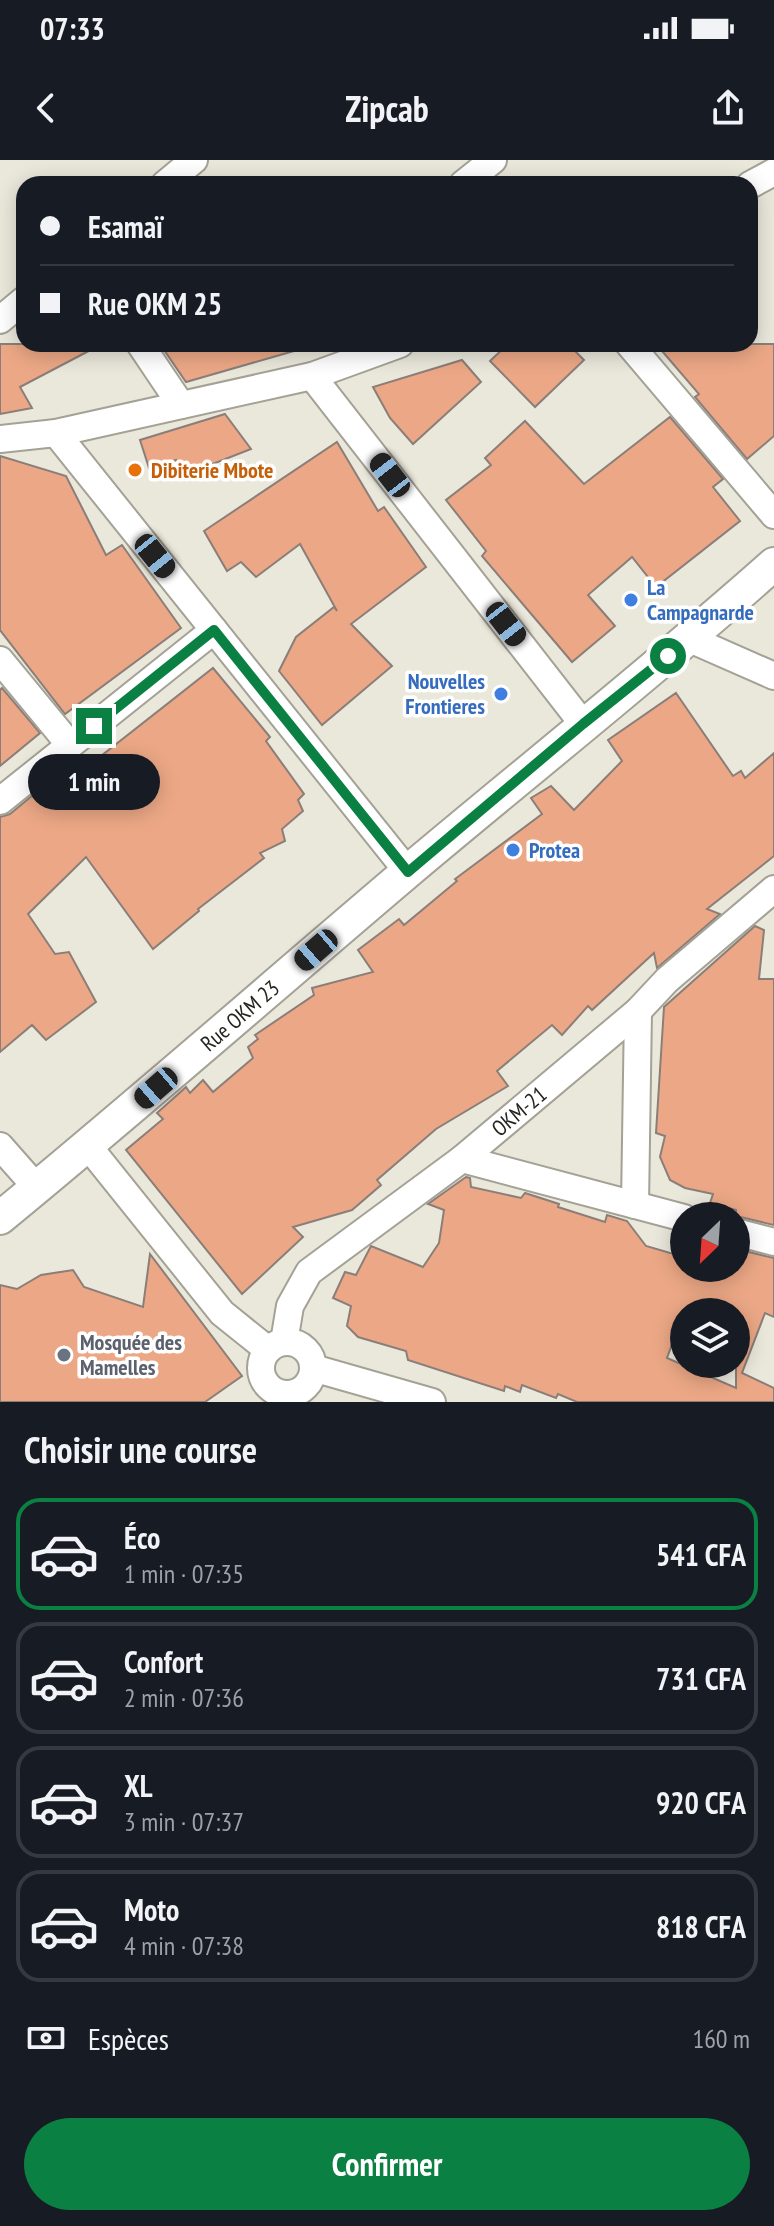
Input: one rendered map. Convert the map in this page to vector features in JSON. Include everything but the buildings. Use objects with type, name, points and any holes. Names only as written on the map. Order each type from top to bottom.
[{"type":"street","points":[[175,176],[194,160]]},
{"type":"street","points":[[473,176],[493,160]]},
{"type":"street","points":[[0,320],[16,307]]},
{"type":"street","points":[[145,352],[181,405]]},
{"type":"street","points":[[0,439],[56,433],[312,376],[370,352]]},
{"type":"street","points":[[636,352],[774,515]]},
{"type":"street","points":[[312,376],[583,724]]},
{"type":"street","points":[[56,433],[408,872]]},
{"type":"street","name":"Rue OKM 23","points":[[0,1218],[583,724],[690,639],[774,564]]},
{"type":"street","points":[[0,801],[214,630]]},
{"type":"street","points":[[690,639],[774,676]]},
{"type":"street","points":[[0,660],[70,745]]},
{"type":"street","name":"OKM-21","points":[[276,1346],[290,1306],[309,1272],[462,1159],[638,1011],[667,980],[774,889]]},
{"type":"street","points":[[635,1205],[638,1011]]},
{"type":"street","points":[[0,1146],[37,1188]]},
{"type":"street","points":[[88,1146],[222,1313],[276,1346],[302,1347],[308,1353],[312,1376],[303,1389],[263,1396],[263,1357],[276,1346]]},
{"type":"street","points":[[462,1159],[670,1214]]},
{"type":"street","points":[[750,1236],[774,1242]]},
{"type":"street","points":[[313,1368],[432,1402]]},
{"type":"place","name":"Dibiterie Mbote","points":[[135,470]]},
{"type":"place","name":"La Campagnarde","points":[[631,600]]},
{"type":"place","name":"Nouvelles Frontieres","points":[[501,694]]},
{"type":"place","name":"Protea","points":[[513,850]]},
{"type":"place","name":"Mosquée des Mamelles","points":[[64,1355]]},
{"type":"route","points":[[94,726],[214,630],[408,872],[668,656]]}]
